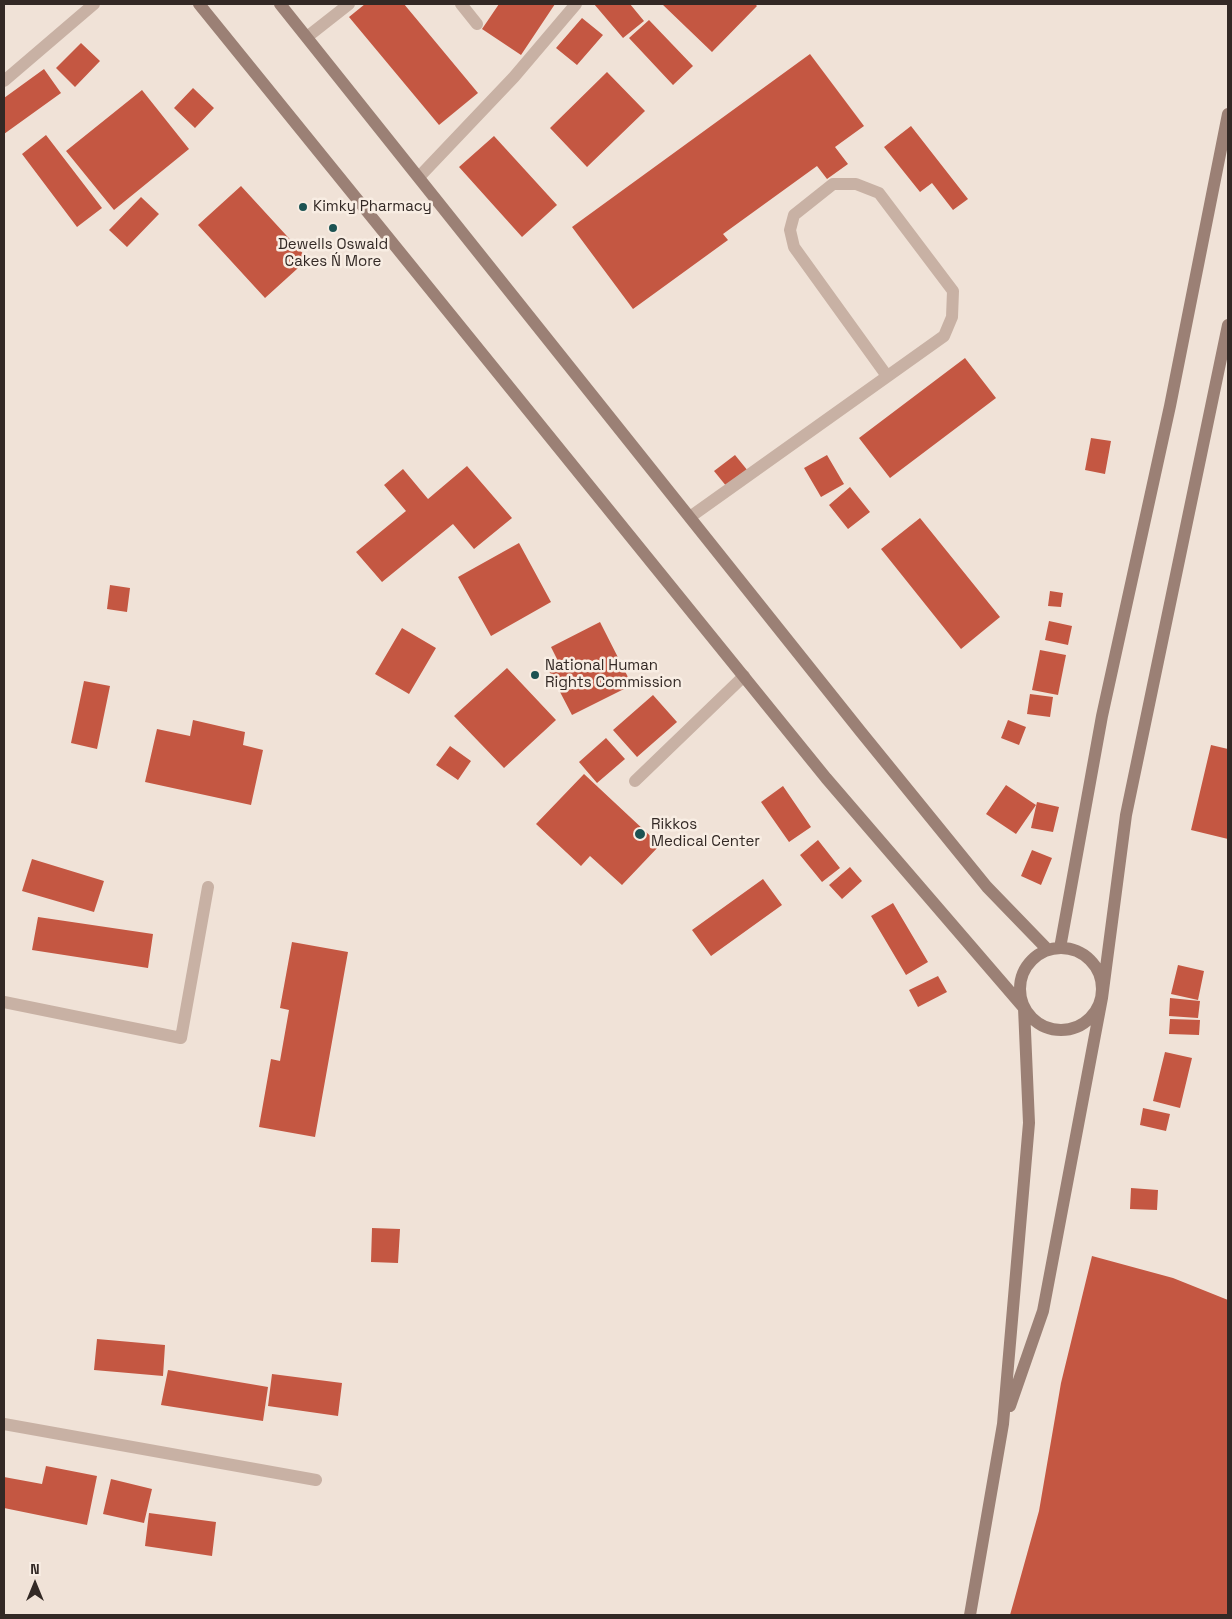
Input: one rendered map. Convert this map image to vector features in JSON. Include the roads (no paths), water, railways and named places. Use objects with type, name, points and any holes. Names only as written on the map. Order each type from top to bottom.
[{"type":"main road","points":[[199,4],[826,778],[1024,1008],[1032,1018],[1042,1026],[1066,1030],[1078,1026],[1089,1019],[1097,1009],[1102,998],[1101,977],[1089,958],[1070,949],[1054,949],[1033,959],[1022,973],[1020,997],[1024,1008],[1029,1123],[1003,1424],[970,1615]]},
{"type":"main road","points":[[280,4],[987,887],[1054,949]]},
{"type":"main road","points":[[1054,949],[1102,716],[1170,406],[1228,114]]},
{"type":"main road","points":[[1003,1424],[1043,1311],[1102,998],[1126,815],[1228,325]]},
{"type":"street","points":[[4,81],[94,4]]},
{"type":"street","points":[[307,37],[349,4]]},
{"type":"street","points":[[460,4],[477,24]]},
{"type":"street","points":[[418,177],[514,77],[576,4]]},
{"type":"street","points":[[690,517],[944,336],[952,317],[953,291],[879,193],[856,184],[832,184],[794,215],[790,230],[794,247],[887,376]]},
{"type":"street","points":[[635,781],[744,676]]},
{"type":"street","points":[[4,1002],[181,1038],[208,887]]},
{"type":"street","points":[[4,1424],[316,1480]]},
{"type":"place","name":"Kimky Pharmacy","points":[[303,207]]},
{"type":"place","name":"Dewells Oswald Cakes Ń More","points":[[333,228]]},
{"type":"place","name":"National Human Rights Commission","points":[[535,675]]},
{"type":"place","name":"Rikkos Medical Center","points":[[640,834]]}]
